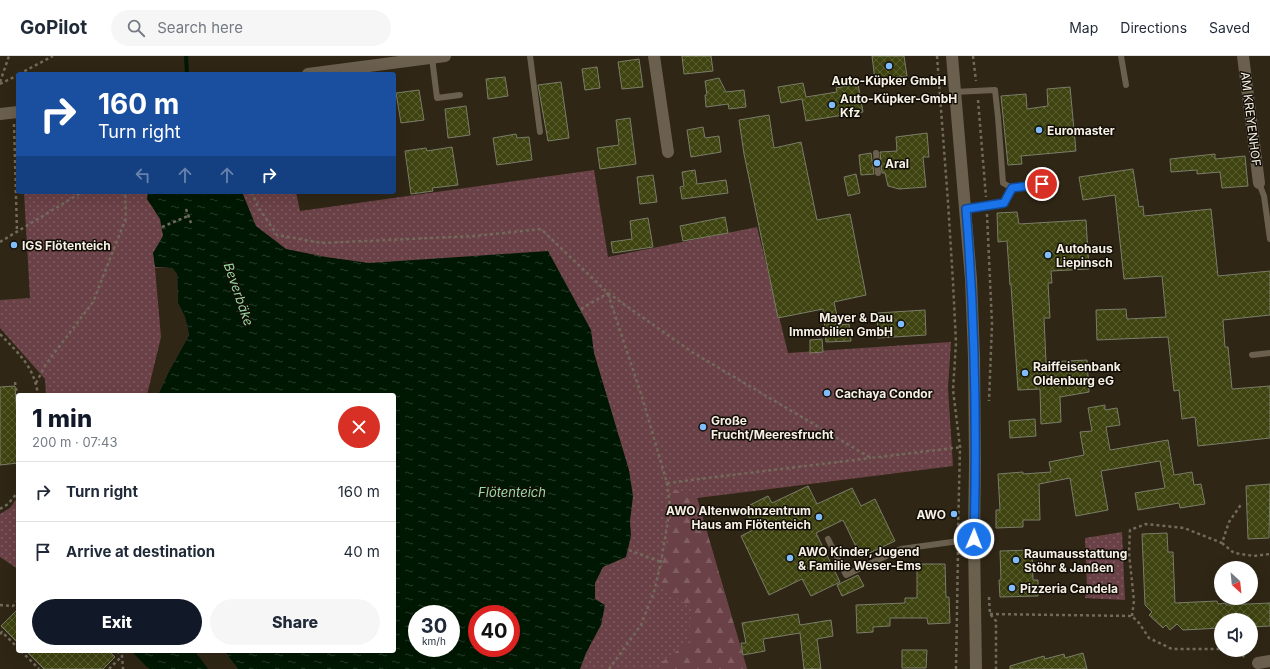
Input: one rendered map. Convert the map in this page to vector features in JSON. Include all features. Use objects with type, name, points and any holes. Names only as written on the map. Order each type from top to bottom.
[{"type":"street","points":[[324,72],[445,56]]},
{"type":"street","points":[[654,56],[668,152]]},
{"type":"street","points":[[952,56],[971,279],[974,357],[976,669]]},
{"type":"street","name":"AM KREYENHOF","points":[[1243,56],[1259,183]]},
{"type":"street","points":[[0,114],[16,112]]},
{"type":"lane","points":[[530,56],[540,132]]},
{"type":"lane","points":[[1121,56],[1126,85]]},
{"type":"lane","points":[[432,58],[437,98],[460,95]]},
{"type":"lane","points":[[954,92],[995,90],[1003,183],[1012,188],[1057,183]]},
{"type":"lane","points":[[876,153],[878,174]]},
{"type":"lane","points":[[1259,183],[1264,196],[1270,238]]},
{"type":"lane","points":[[966,209],[1004,203],[1012,188]]},
{"type":"lane","points":[[1252,354],[1270,353]]},
{"type":"lane","points":[[828,539],[846,575],[901,549],[974,539]]},
{"type":"path","points":[[0,83],[9,56]]},
{"type":"path","points":[[22,72],[53,56]]},
{"type":"path","points":[[936,56],[953,282],[956,343],[953,390],[960,447],[956,669]]},
{"type":"path","points":[[0,83],[16,75]]},
{"type":"path","points":[[17,194],[17,232]]},
{"type":"path","points":[[0,242],[80,194]]},
{"type":"path","points":[[36,383],[46,364],[93,302],[126,218],[125,194]]},
{"type":"path","points":[[253,194],[257,205],[277,235],[322,242],[475,236],[541,229],[608,293],[692,352],[871,458]]},
{"type":"path","points":[[186,209],[191,223]]},
{"type":"path","points":[[162,227],[188,216]]},
{"type":"path","points":[[581,309],[608,293]]},
{"type":"path","points":[[608,293],[642,397],[667,483],[670,508],[661,562],[654,592],[641,625],[609,669]]},
{"type":"path","points":[[0,334],[28,364],[36,383],[38,393]]},
{"type":"path","points":[[15,382],[17,393]]},
{"type":"path","points":[[667,483],[975,445]]},
{"type":"path","points":[[0,509],[8,504],[16,494]]},
{"type":"path","points":[[1222,543],[1229,522],[1242,504]]},
{"type":"path","points":[[1132,616],[1134,601],[1129,554],[1130,530],[1146,524],[1184,528],[1222,543],[1234,553],[1254,556],[1270,554]]},
{"type":"path","points":[[629,550],[661,562]]},
{"type":"path","points":[[0,605],[13,606],[16,602]]},
{"type":"path","points":[[975,613],[1132,616],[1139,623],[1149,638],[1172,649],[1214,649]]},
{"type":"path","points":[[0,634],[2,632],[16,646]]},
{"type":"path","points":[[23,653],[39,669]]},
{"type":"path","points":[[119,653],[122,656],[123,669]]},
{"type":"path","points":[[109,669],[122,656]]},
{"type":"path","points":[[1250,657],[1264,662]]},
{"type":"green space","points":[[594,170],[608,257],[757,227],[788,353],[951,342],[948,388],[953,466],[697,498],[747,669],[238,669],[226,653],[396,653],[396,393],[159,393],[189,335],[185,317],[178,303],[177,274],[172,268],[155,268],[161,337],[147,393],[46,393],[45,379],[0,328],[0,300],[30,298],[24,194],[296,194],[300,211]]},
{"type":"green space","points":[[671,488],[697,498],[747,669],[663,669],[663,661],[689,642],[691,609],[659,583],[673,508]]},
{"type":"green space","points":[[16,500],[16,568],[0,557],[0,514],[10,508]]},
{"type":"green space","points":[[1122,532],[1125,600],[1085,598],[1087,587],[1085,538]]},
{"type":"water","name":"Flötenteich","points":[[148,194],[243,194],[256,226],[286,249],[326,257],[369,263],[548,251],[591,330],[594,353],[629,470],[633,496],[630,521],[631,536],[626,557],[603,567],[595,583],[595,599],[605,605],[601,625],[586,653],[580,669],[238,669],[226,653],[396,653],[396,393],[159,393],[189,335],[185,317],[178,303],[177,274],[172,268],[155,267],[153,253],[163,236],[160,219],[147,199]]},
{"type":"water","points":[[133,653],[196,653],[208,669],[149,669]]},
{"type":"building","points":[[682,56],[711,56],[713,71],[684,74]]},
{"type":"building","name":"Auto-Küpker GmbH","points":[[872,56],[904,56],[907,76],[875,80]]},
{"type":"building","points":[[639,59],[643,87],[622,89],[618,62]]},
{"type":"building","points":[[597,67],[600,88],[585,90],[582,69]]},
{"type":"building","points":[[505,77],[508,96],[488,99],[486,79]]},
{"type":"building","points":[[719,78],[726,92],[744,90],[746,107],[729,109],[728,104],[706,107],[705,95],[707,95],[705,81]]},
{"type":"building","points":[[561,82],[569,138],[548,141],[538,85]]},
{"type":"building","name":"Auto-Küpker-GmbH Kfz","points":[[803,83],[806,97],[837,92],[836,88],[858,84],[863,112],[806,121],[802,99],[781,103],[778,87]]},
{"type":"building","name":"Euromaster","points":[[1070,87],[1076,151],[1021,156],[1022,164],[1008,165],[1001,96],[1026,94],[1027,109],[1048,106],[1047,89]]},
{"type":"building","points":[[419,90],[424,120],[401,123],[396,93]]},
{"type":"building","points":[[466,106],[470,135],[448,138],[445,109]]},
{"type":"building","points":[[769,115],[774,148],[801,142],[817,220],[850,214],[866,295],[834,302],[839,325],[849,324],[851,341],[826,342],[823,309],[778,318],[744,154],[739,120]]},
{"type":"building","points":[[630,118],[636,164],[600,169],[597,148],[619,145],[616,120]]},
{"type":"building","points":[[703,127],[705,138],[719,136],[721,152],[691,157],[687,130]]},
{"type":"building","points":[[927,133],[929,157],[923,157],[926,187],[899,189],[888,186],[885,173],[882,173],[880,152],[897,151],[896,137]]},
{"type":"building","points":[[516,134],[517,138],[529,137],[532,160],[497,165],[493,138]]},
{"type":"building","points":[[452,147],[458,185],[432,188],[433,191],[411,194],[405,151],[426,148],[427,151]]},
{"type":"building","points":[[871,153],[874,174],[861,175],[859,155]]},
{"type":"building","points":[[1215,154],[1215,159],[1245,156],[1248,186],[1222,188],[1220,172],[1197,174],[1197,170],[1171,172],[1170,159]]},
{"type":"building","points":[[1133,169],[1139,207],[1143,206],[1144,216],[1211,209],[1218,276],[1270,271],[1270,315],[1223,320],[1225,347],[1228,347],[1232,389],[1270,386],[1270,438],[1198,446],[1195,417],[1182,419],[1179,390],[1174,391],[1168,337],[1097,340],[1096,310],[1126,309],[1127,319],[1166,317],[1162,276],[1124,279],[1115,195],[1083,200],[1079,177]]},
{"type":"building","points":[[695,170],[697,184],[726,180],[728,193],[682,199],[680,187],[684,186],[682,172]]},
{"type":"building","points":[[856,174],[860,193],[848,196],[844,177]]},
{"type":"building","points":[[653,175],[657,202],[640,204],[637,177]]},
{"type":"building","points":[[1017,212],[1019,224],[1086,220],[1089,269],[1051,271],[1052,283],[1048,283],[1050,318],[1044,318],[1046,362],[1087,360],[1089,392],[1060,397],[1061,422],[1041,424],[1040,389],[1018,390],[1007,241],[998,242],[997,213]]},
{"type":"building","points":[[725,217],[728,233],[683,241],[680,226]]},
{"type":"building","points":[[648,218],[653,247],[613,253],[611,242],[632,239],[630,221]]},
{"type":"building","name":"Mayer & Dau Immobilien GmbH","points":[[925,310],[926,335],[878,338],[877,313]]},
{"type":"building","points":[[822,339],[823,352],[810,353],[810,340]]},
{"type":"building","points":[[15,386],[16,463],[0,465],[0,387]]},
{"type":"building","points":[[1105,405],[1105,410],[1117,408],[1120,425],[1106,427],[1110,450],[1168,440],[1174,475],[1192,472],[1194,485],[1201,484],[1205,504],[1180,508],[1179,503],[1138,510],[1135,493],[1165,488],[1160,461],[1101,471],[1108,510],[1076,516],[1070,478],[1039,484],[1040,520],[1023,520],[1023,527],[996,528],[996,510],[1000,510],[998,474],[1051,472],[1049,462],[1084,455],[1080,432],[1092,431],[1088,408]]},
{"type":"building","points":[[1035,419],[1036,436],[1010,438],[1009,421]]},
{"type":"building","points":[[1270,484],[1269,538],[1248,539],[1246,486]]},
{"type":"building","points":[[808,486],[817,504],[852,488],[861,506],[875,499],[895,541],[861,557],[843,520],[816,533],[840,582],[811,596],[802,579],[769,595],[741,536],[755,529],[744,508],[768,496],[772,503]]},
{"type":"building","points":[[1167,533],[1168,552],[1173,552],[1175,603],[1214,601],[1214,605],[1258,605],[1258,604],[1270,603],[1270,626],[1258,627],[1258,613],[1214,613],[1214,628],[1183,630],[1177,624],[1170,630],[1166,625],[1163,628],[1149,615],[1152,612],[1145,605],[1142,534]]},
{"type":"building","points":[[1032,550],[1033,580],[1038,580],[1038,596],[1000,597],[1000,551]]},
{"type":"building","points":[[917,564],[945,564],[946,597],[949,597],[950,623],[928,624],[927,618],[890,618],[890,626],[873,627],[873,632],[857,633],[856,605],[905,603],[905,598],[917,598]]},
{"type":"building","points":[[858,575],[864,586],[842,596],[837,585]]},
{"type":"building","points":[[16,611],[16,641],[1,626]]},
{"type":"building","points":[[798,614],[800,625],[831,620],[833,636],[817,639],[821,669],[804,669],[800,633],[763,639],[765,651],[743,655],[741,643],[746,643],[742,623]]},
{"type":"building","points":[[902,650],[927,650],[926,668],[902,668]]},
{"type":"building","points":[[28,653],[111,653],[115,657],[103,669],[44,669]]},
{"type":"building","points":[[1083,653],[1087,669],[1010,669],[1010,666],[1044,656],[1045,659],[1064,654],[1065,658]]},
{"type":"waterway","name":"Beverbäke","points":[[186,56],[187,72]]},
{"type":"place","name":"Auto-Küpker GmbH","points":[[889,66]]},
{"type":"place","name":"Auto-Küpker-GmbH Kfz","points":[[832,105]]},
{"type":"place","name":"Euromaster","points":[[1039,130]]},
{"type":"place","name":"Aral","points":[[877,163]]},
{"type":"place","name":"IGS Flötenteich","points":[[14,245]]},
{"type":"place","name":"Autohaus Liepinsch","points":[[1048,255]]},
{"type":"place","name":"Mayer & Dau Immobilien GmbH","points":[[901,324]]},
{"type":"place","name":"Raiffeisenbank Oldenburg eG","points":[[1025,373]]},
{"type":"place","name":"Cachaya Condor","points":[[827,393]]},
{"type":"place","name":"Große Frucht/Meeresfrucht","points":[[703,427]]},
{"type":"place","name":"AWO","points":[[954,514]]},
{"type":"place","name":"AWO Altenwohnzentrum Haus am Flötenteich","points":[[819,517]]},
{"type":"place","name":"AWO Kinder, Jugend & Familie Weser-Ems","points":[[790,558]]},
{"type":"place","name":"Raumausstattung Stöhr & Janßen","points":[[1016,560]]},
{"type":"place","name":"Pizzeria Candela","points":[[1012,588]]},
{"type":"route","points":[[974,539],[974,357],[971,279],[966,209],[1004,203],[1012,188],[1042,184]]}]
